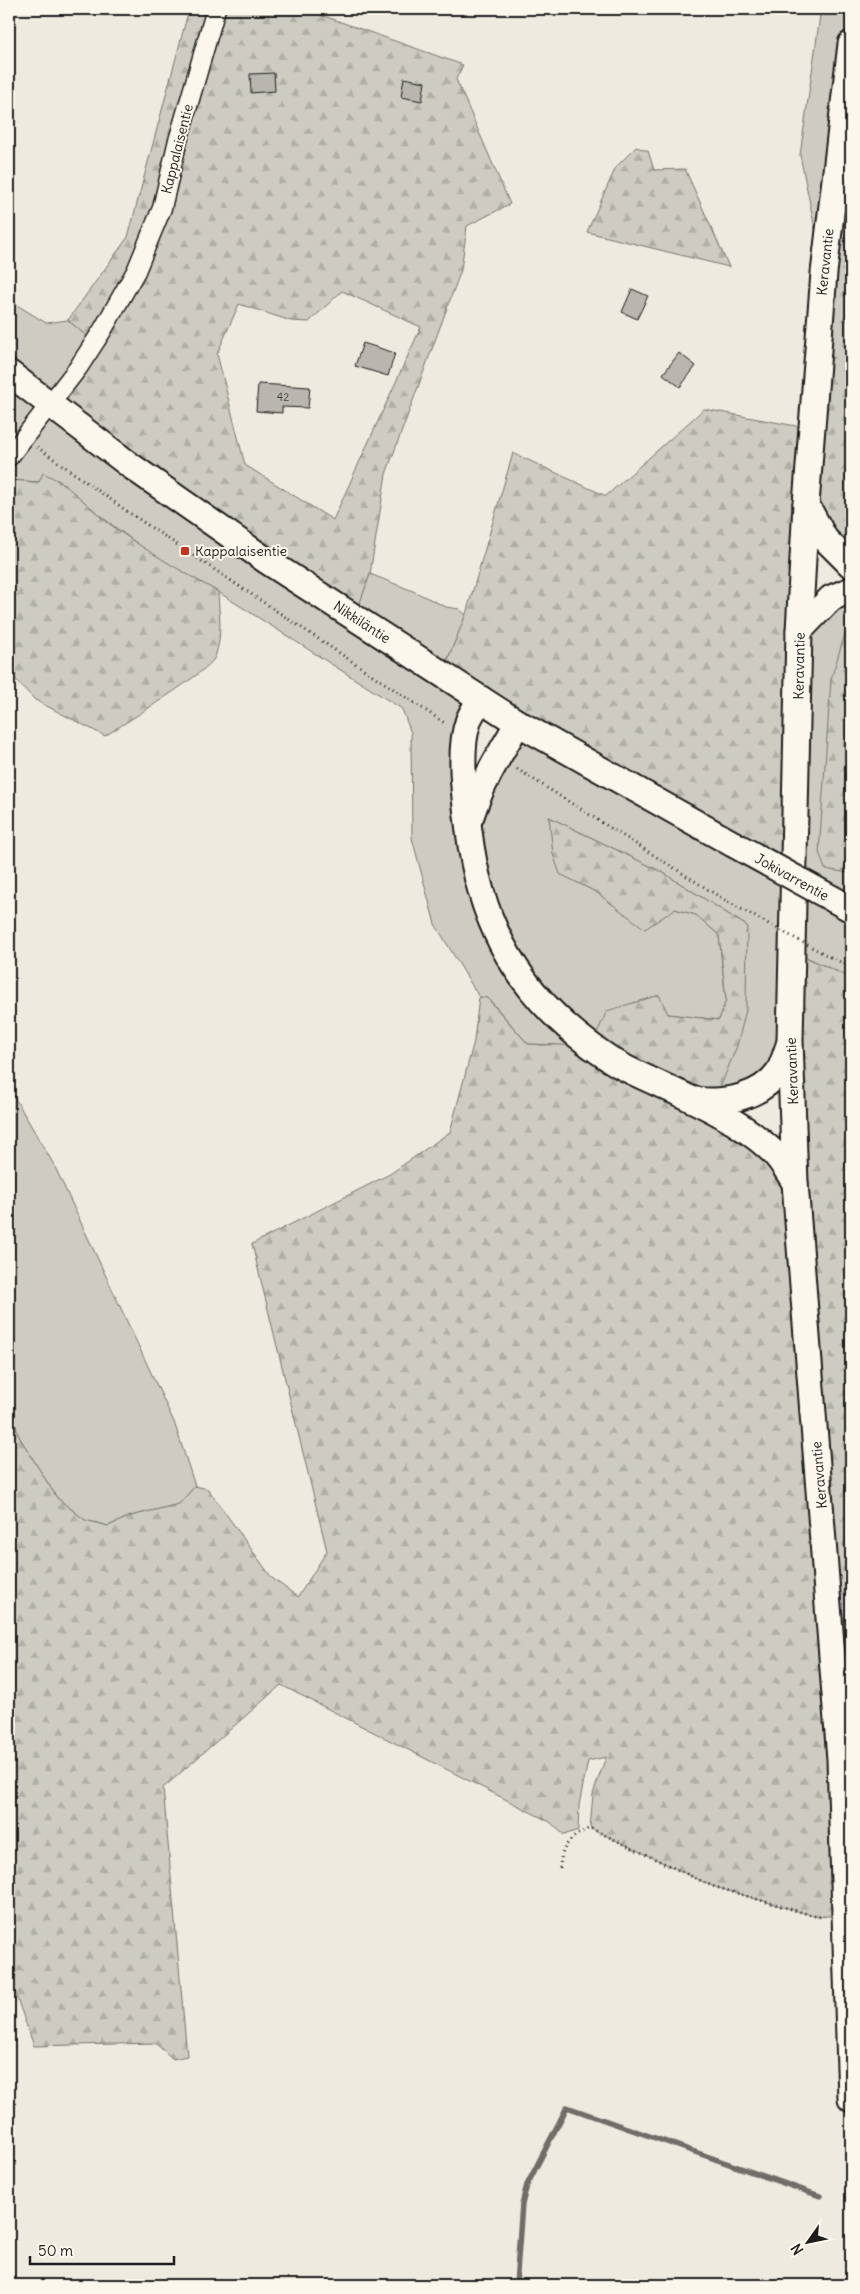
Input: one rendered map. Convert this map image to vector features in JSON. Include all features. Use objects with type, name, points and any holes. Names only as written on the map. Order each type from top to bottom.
[{"type":"main road","name":"Keravantie","points":[[851,44],[824,273],[806,504],[799,631],[790,1040],[796,1183],[840,1750],[847,1914],[851,2098]]},
{"type":"main road","name":"Nikkiläntie","points":[[9,373],[131,466],[267,561],[518,723],[733,844]]},
{"type":"main road","points":[[806,504],[825,539],[851,564]]},
{"type":"main road","points":[[799,631],[831,598],[851,590]]},
{"type":"main road","points":[[481,699],[468,721],[465,737],[464,753],[468,825],[481,894],[494,931],[515,969],[538,999],[562,1022],[592,1046],[616,1062],[716,1111],[771,1150],[796,1183]]},
{"type":"main road","points":[[468,825],[478,793],[518,723]]},
{"type":"main road","name":"Jokivarrentie","points":[[733,844],[842,904]]},
{"type":"main road","points":[[692,1100],[714,1102],[737,1098],[757,1091],[778,1071],[790,1040]]},
{"type":"street","name":"Kappalaisentie","points":[[9,457],[52,404],[102,331],[136,271],[162,208],[177,144],[216,9]]},
{"type":"path","points":[[41,450],[131,514],[453,729]]},
{"type":"path","points":[[512,766],[728,902],[851,968]]},
{"type":"path","points":[[560,1868],[561,1853],[575,1834],[590,1828],[712,1886],[818,1917],[847,1914]]},
{"type":"green space","points":[[189,9],[304,9],[463,65],[456,79],[510,204],[467,226],[461,270],[386,474],[370,574],[355,617],[52,404],[92,341],[68,320],[128,237]],"holes":[[[342,291],[421,327],[333,520],[245,465],[217,354],[239,304],[291,321],[309,322]]]},
{"type":"green space","points":[[821,9],[851,9],[851,49],[824,273],[800,155]]},
{"type":"green space","points":[[851,52],[851,565],[806,505],[794,868],[442,674],[466,614],[513,453],[606,496],[704,409],[812,429]]},
{"type":"green space","points":[[636,147],[648,151],[654,170],[685,169],[729,267],[587,232],[616,167]]},
{"type":"green space","points":[[9,300],[46,323],[68,320],[92,341],[355,616],[370,574],[413,591],[446,607],[459,609],[466,615],[442,673],[481,699],[466,822],[518,723],[794,868],[799,631],[851,590],[851,623],[848,624],[847,873],[851,866],[851,978],[793,951],[779,1071],[714,1102],[747,926],[662,872],[549,817],[561,874],[596,892],[645,928],[675,909],[696,915],[719,935],[726,1000],[719,1020],[668,1014],[591,1047],[528,1044],[488,998],[479,997],[435,924],[412,838],[411,733],[402,709],[218,592],[154,556],[107,521],[58,480],[39,482],[9,480]]},
{"type":"green space","points":[[43,473],[61,482],[107,522],[134,541],[218,592],[219,641],[215,657],[210,664],[183,685],[105,736],[35,700],[16,680],[9,661],[9,480],[39,482]]},
{"type":"green space","points":[[851,623],[851,866],[848,873],[825,869],[819,852],[831,679],[848,624]]},
{"type":"green space","points":[[549,817],[662,872],[747,926],[746,1010],[737,1046],[714,1102],[795,1182],[792,951],[851,978],[851,2060],[847,1914],[818,1917],[712,1886],[590,1828],[593,1794],[606,1757],[588,1761],[579,1805],[578,1830],[564,1835],[550,1822],[281,1685],[163,1788],[187,2056],[173,2059],[155,2043],[34,2046],[9,1976],[9,1396],[18,1435],[57,1498],[85,1520],[108,1526],[131,1516],[179,1504],[195,1486],[208,1489],[272,1578],[298,1597],[327,1551],[252,1244],[390,1174],[450,1132],[474,1041],[479,997],[487,998],[528,1044],[591,1046],[607,1011],[659,995],[668,1014],[719,1020],[726,1000],[719,935],[696,915],[675,909],[645,929],[596,892],[560,874],[553,854]]},
{"type":"green space","points":[[9,1088],[54,1165],[174,1422],[195,1486],[180,1504],[131,1516],[108,1526],[85,1520],[57,1498],[18,1435],[9,1396]]},
{"type":"building","points":[[274,73],[275,91],[251,93],[250,74]]},
{"type":"building","points":[[404,78],[425,82],[422,101],[401,97]]},
{"type":"building","points":[[632,289],[648,296],[637,319],[622,312]]},
{"type":"building","points":[[363,343],[395,353],[388,376],[355,366]]},
{"type":"building","points":[[679,353],[696,366],[680,387],[663,374]]},
{"type":"building","points":[[258,384],[310,387],[308,408],[282,407],[282,413],[256,411]]},
{"type":"waterway","points":[[516,2285],[522,2204],[527,2185],[567,2107],[820,2196]]},
{"type":"place","name":"Kappalaisentie","points":[[185,551]]}]
